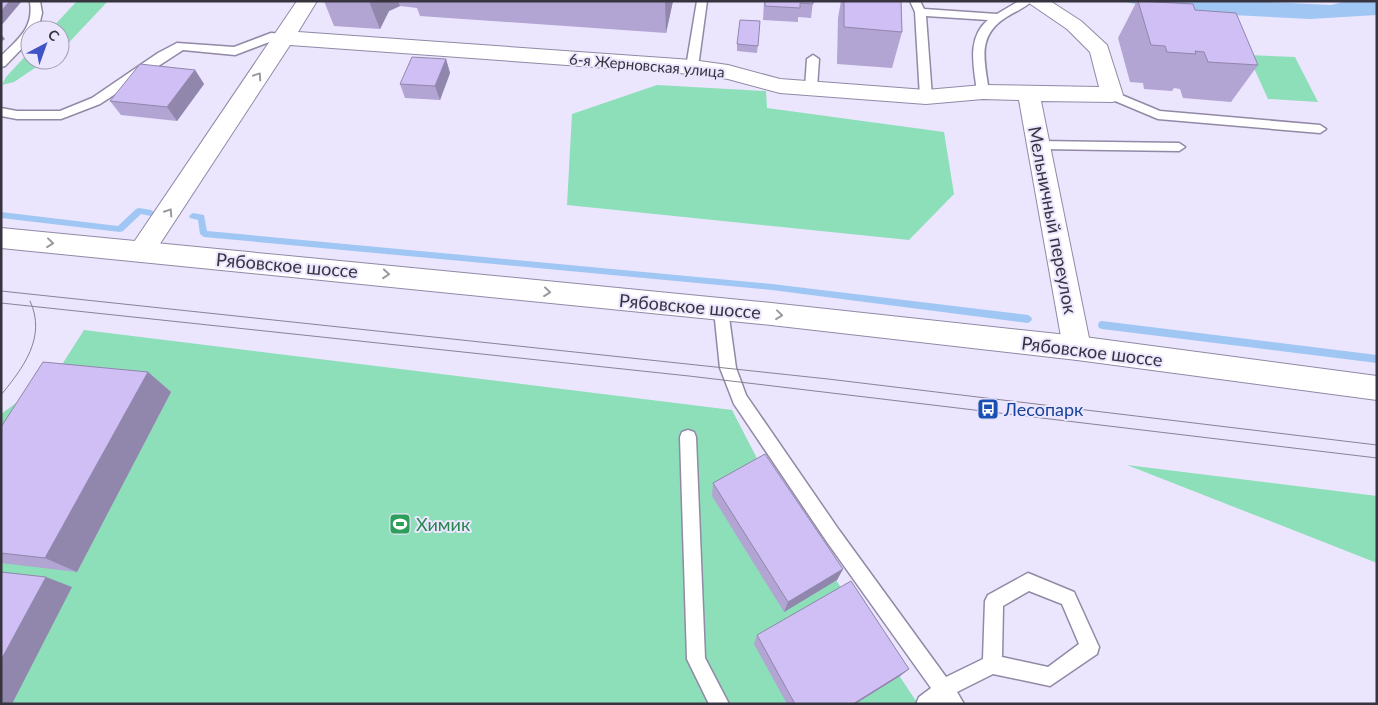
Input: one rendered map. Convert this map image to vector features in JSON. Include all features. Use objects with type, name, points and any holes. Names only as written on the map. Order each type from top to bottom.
[{"type":"street","points":[[142,252],[307,1]]},
{"type":"street","points":[[1036,1],[1074,25],[1100,50],[1112,95]]},
{"type":"street","name":"6-я Жерновская улица","points":[[284,38],[692,67],[728,72],[780,86],[926,97],[983,92],[1112,95]]},
{"type":"street","name":"Мельничный переулок","points":[[1028,92],[1077,348]]},
{"type":"street","name":"Рябовское шоссе","points":[[1,238],[396,275],[762,313],[1077,348],[1377,388]]},
{"type":"lane","points":[[692,67],[702,1]]},
{"type":"lane","points":[[983,92],[978,48],[982,29],[996,17],[1027,1]]},
{"type":"lane","points":[[35,2],[37,13],[35,20]]},
{"type":"lane","points":[[926,97],[918,6],[996,17]]},
{"type":"lane","points":[[1,112],[61,115],[96,101],[162,56],[181,46],[234,50],[271,37],[284,38]]},
{"type":"lane","points":[[1,63],[20,44]]},
{"type":"lane","points":[[811,88],[813,59]]},
{"type":"lane","points":[[1112,95],[1158,115],[1320,129]]},
{"type":"lane","points":[[1039,145],[1179,147]]},
{"type":"lane","points":[[721,310],[728,368],[740,399],[833,536],[949,696]]},
{"type":"lane","points":[[688,437],[696,659],[719,704]]},
{"type":"lane","points":[[926,704],[949,696],[992,664],[1050,677],[1090,647],[1068,598],[1028,582],[994,601],[992,664]]},
{"type":"green space","points":[[77,1],[108,1],[70,41],[70,20],[59,20]]},
{"type":"green space","points":[[1248,55],[1295,57],[1318,102],[1268,99]]},
{"type":"green space","points":[[20,62],[20,70],[32,70],[14,82],[2,85],[6,77]]},
{"type":"green space","points":[[657,85],[766,91],[767,108],[944,132],[954,194],[909,240],[567,205],[572,114]]},
{"type":"green space","name":"Химик","points":[[84,330],[732,410],[762,468],[918,704],[1,704],[1,414],[56,374]]},
{"type":"green space","points":[[1127,465],[1377,496],[1377,563]]},
{"type":"water","points":[[1121,1],[1249,1],[1331,5],[1346,1],[1377,1],[1377,15],[1310,19],[1173,12]]},
{"type":"building","points":[[1,1],[10,1],[1,11]]},
{"type":"building","points":[[765,1],[813,1],[813,4],[800,3],[800,8],[765,6]]},
{"type":"building","points":[[844,1],[901,1],[902,32],[844,27]]},
{"type":"building","points":[[1138,1],[1193,4],[1195,10],[1236,13],[1258,65],[1208,62],[1204,52],[1195,51],[1196,54],[1167,52],[1165,46],[1151,45]]},
{"type":"building","points":[[740,20],[760,21],[758,46],[737,44]]},
{"type":"building","points":[[412,57],[446,59],[435,86],[400,84]]},
{"type":"building","points":[[140,64],[195,70],[167,107],[110,101]]},
{"type":"building","points":[[43,362],[148,372],[45,558],[1,553],[1,427]]},
{"type":"building","points":[[765,454],[843,569],[788,602],[713,483]]},
{"type":"building","points":[[1,572],[46,577],[1,660]]},
{"type":"building","points":[[851,581],[909,669],[853,704],[795,704],[757,635]]},
{"type":"waterway","points":[[1,215],[120,229],[139,211],[151,213]]},
{"type":"waterway","points":[[193,216],[201,217],[204,234],[772,287],[1028,319]]},
{"type":"waterway","points":[[1102,325],[1377,359]]},
{"type":"tram line","points":[[1,291],[828,379],[1377,445]]},
{"type":"tram line","points":[[30,301],[32,306]]},
{"type":"tram line","points":[[1,303],[32,306]]},
{"type":"tram line","points":[[1,395],[17,374],[30,351],[36,327],[32,306]]},
{"type":"tram line","points":[[32,306],[689,376],[1377,458]]},
{"type":"place","name":"Лесопарк","points":[[988,409]]},
{"type":"place","name":"Химик","points":[[400,524]]}]
